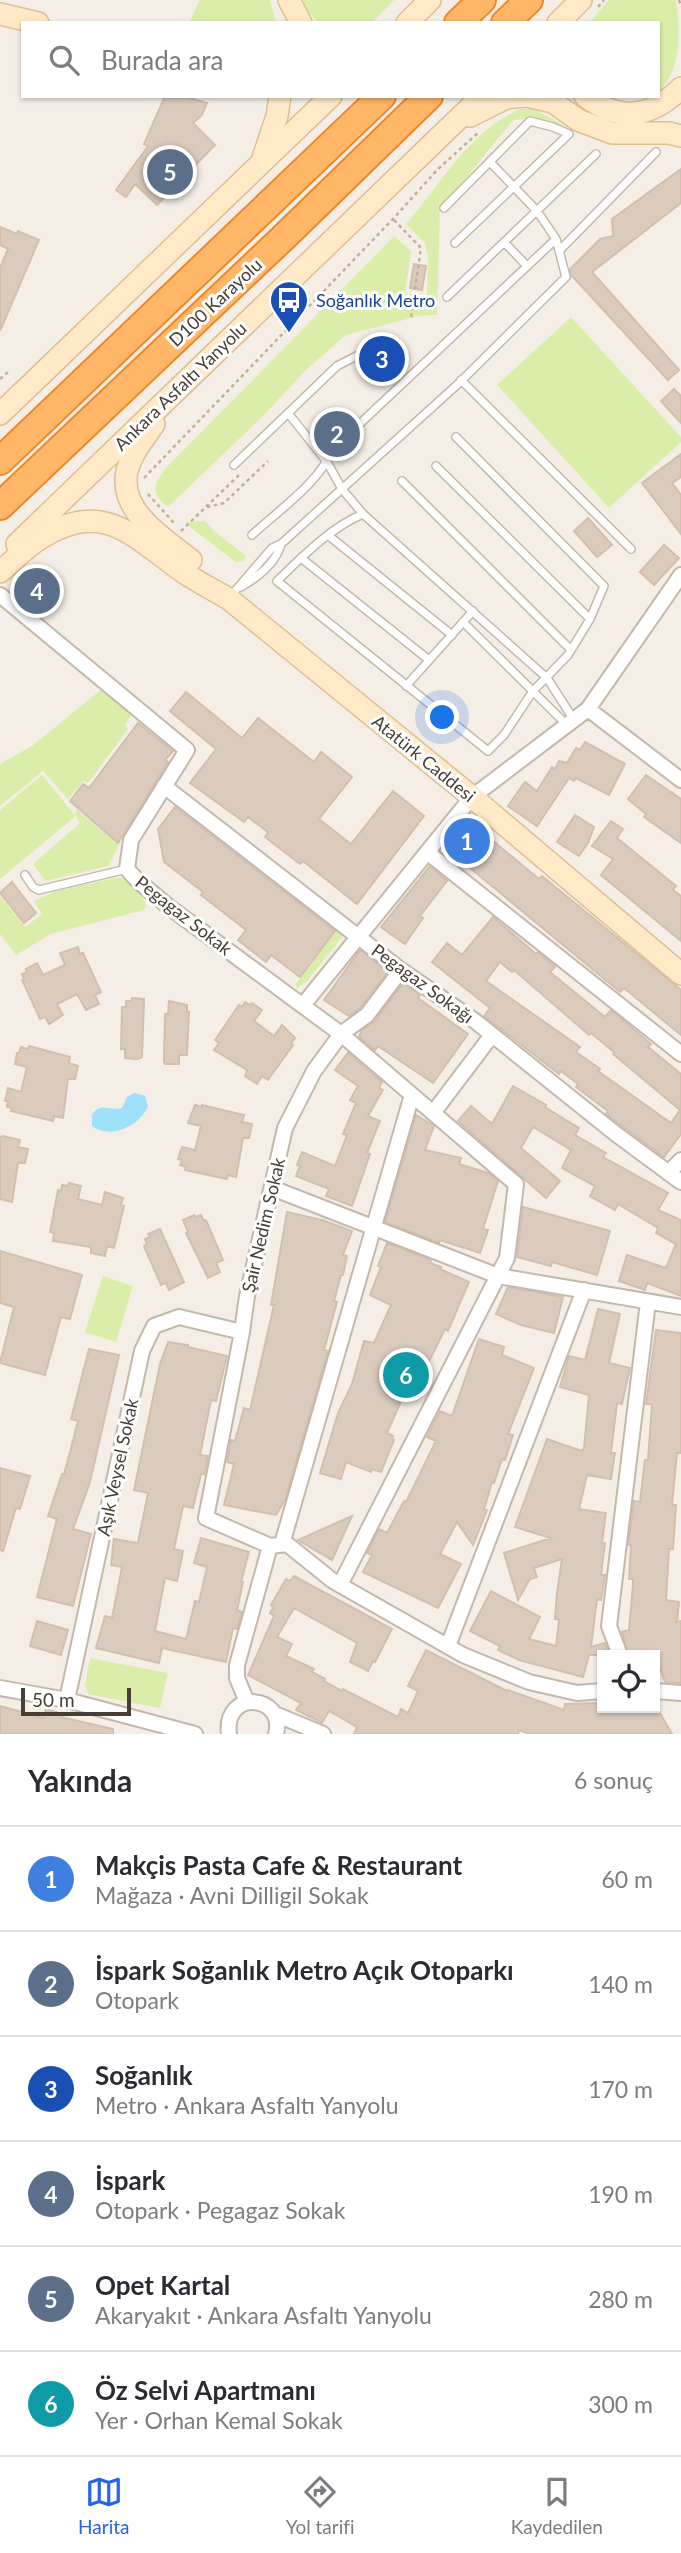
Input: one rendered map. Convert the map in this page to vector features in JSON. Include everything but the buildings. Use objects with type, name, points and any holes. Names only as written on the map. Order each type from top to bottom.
[{"type":"highway","points":[[460,21],[482,0]]},
{"type":"highway","points":[[507,21],[528,0]]},
{"type":"highway","name":"D100 Karayolu","points":[[0,461],[380,98]]},
{"type":"highway","name":"D100 Karayolu","points":[[0,506],[427,98]]},
{"type":"main road","points":[[283,0],[285,21]]},
{"type":"main road","points":[[289,0],[300,21]]},
{"type":"main road","points":[[407,21],[419,0]]},
{"type":"main road","points":[[408,21],[430,0]]},
{"type":"main road","points":[[560,21],[584,0]]},
{"type":"main road","points":[[577,21],[584,0]]},
{"type":"main road","points":[[0,14],[30,21]]},
{"type":"main road","points":[[588,98],[599,107],[621,114],[648,111],[666,102],[681,88]]},
{"type":"main road","points":[[262,163],[277,116],[279,98]]},
{"type":"main road","points":[[0,414],[329,98]]},
{"type":"main road","name":"Ankara Asfaltı Yanyolu","points":[[0,560],[480,98]]},
{"type":"main road","points":[[453,125],[506,98]]},
{"type":"main road","points":[[536,98],[553,102],[578,120],[612,133],[669,133],[681,136]]},
{"type":"main road","points":[[180,386],[133,457],[125,483],[136,513],[175,537],[202,568],[235,593]]},
{"type":"main road","points":[[0,572],[37,541],[56,530],[76,523],[98,521],[129,531],[188,576],[235,593]]},
{"type":"main road","name":"Atatürk Caddesi","points":[[235,593],[681,974]]},
{"type":"street","points":[[303,1005],[472,797],[588,709],[681,575]]},
{"type":"street","name":"Pegagaz Sokak","points":[[0,595],[187,750],[131,840],[127,869],[169,907],[341,1034],[516,1184],[507,1258],[498,1276]]},
{"type":"street","points":[[588,709],[681,780]]},
{"type":"street","name":"Pegagaz Sokağı","points":[[164,786],[681,1182]]},
{"type":"street","points":[[427,852],[681,1054]]},
{"type":"street","name":"Şair Nedim Sokak","points":[[276,1545],[206,1518],[247,1296],[285,1128],[314,1071],[341,1034],[367,1015],[401,970]]},
{"type":"street","points":[[433,1113],[492,1035]]},
{"type":"street","points":[[247,1702],[237,1678],[237,1665],[412,1095]]},
{"type":"street","points":[[668,1172],[681,1160]]},
{"type":"street","points":[[272,1188],[498,1276],[681,1307]]},
{"type":"street","points":[[340,1585],[498,1276]]},
{"type":"street","points":[[447,1646],[584,1290]]},
{"type":"street","points":[[618,1650],[609,1626],[649,1302]]},
{"type":"street","name":"Aşık Veysel Sokak","points":[[66,1700],[142,1351],[154,1326],[179,1317],[242,1332]]},
{"type":"street","points":[[276,1545],[287,1544],[340,1585],[447,1646],[528,1682],[577,1693],[597,1691]]},
{"type":"street","points":[[0,1688],[66,1700],[195,1734]]},
{"type":"street","points":[[660,1691],[681,1693]]},
{"type":"street","points":[[229,1734],[230,1717],[240,1705],[247,1702],[263,1704],[275,1714],[323,1734]]},
{"type":"street","points":[[275,1714],[276,1734]]},
{"type":"lane","points":[[444,208],[530,121],[553,127],[569,135],[455,243]]},
{"type":"lane","points":[[559,251],[656,152]]},
{"type":"lane","points":[[447,297],[596,154]]},
{"type":"lane","points":[[235,593],[257,577],[278,554],[281,544],[461,380],[566,277],[556,239],[537,211],[490,162]]},
{"type":"lane","points":[[252,535],[327,462],[333,449],[556,239]]},
{"type":"lane","points":[[504,242],[527,266]]},
{"type":"lane","points":[[234,465],[337,366],[374,347]]},
{"type":"lane","points":[[461,380],[631,549]]},
{"type":"lane","points":[[288,413],[363,514],[547,678],[571,722]]},
{"type":"lane","points":[[363,514],[350,519],[277,581],[488,751],[505,735],[533,691],[571,650],[590,619],[604,586],[456,437]]},
{"type":"lane","points":[[436,466],[590,619]]},
{"type":"lane","points":[[402,481],[571,650]]},
{"type":"lane","points":[[329,536],[452,635]]},
{"type":"lane","points":[[301,558],[429,660]]},
{"type":"lane","points":[[406,686],[473,611]]},
{"type":"lane","points":[[463,622],[533,691],[571,722]]},
{"type":"lane","points":[[25,875],[33,887],[39,890],[127,869]]},
{"type":"path","points":[[679,0],[681,7]]},
{"type":"path","points":[[140,482],[438,169],[478,133]]},
{"type":"path","points":[[393,219],[421,248],[411,317]]},
{"type":"path","points":[[0,379],[8,372]]},
{"type":"path","points":[[205,507],[224,503],[268,461]]},
{"type":"path","points":[[142,488],[175,537],[219,493]]},
{"type":"green space","points":[[200,0],[270,0],[275,21],[190,21]]},
{"type":"green space","points":[[303,0],[394,0],[374,21],[316,21],[306,9]]},
{"type":"green space","points":[[609,0],[676,0],[678,50],[666,84],[660,90],[660,21],[591,21]]},
{"type":"green space","points":[[520,109],[534,109],[565,126],[535,118],[513,120],[440,210],[437,315],[419,316],[346,335],[307,369],[263,416],[168,507],[162,503],[156,494],[156,485],[165,469],[394,236],[411,251],[405,294],[427,296],[428,257],[425,243],[406,224],[470,145],[501,119]]},
{"type":"green space","points":[[571,317],[681,437],[681,442],[609,508],[497,385]]},
{"type":"green space","points":[[205,521],[246,556],[244,561],[236,562],[186,524]]},
{"type":"green space","points":[[102,689],[132,714],[125,725],[128,729],[88,783],[83,781],[68,799],[43,771],[0,806],[0,764],[32,746]]},
{"type":"green space","points":[[42,775],[75,815],[76,809],[119,845],[108,866],[45,881],[33,864],[80,823],[76,816],[0,879],[0,810]]},
{"type":"green space","points":[[114,878],[134,885],[146,904],[144,910],[51,934],[16,955],[0,934],[0,896],[25,927],[42,914],[34,901],[56,891]]},
{"type":"green space","points":[[341,925],[346,932],[307,981],[298,988],[295,985]]},
{"type":"green space","points":[[103,1276],[133,1286],[116,1342],[85,1332]]},
{"type":"green space","points":[[90,1658],[168,1673],[160,1708],[88,1694],[85,1685]]},
{"type":"water","points":[[134,1093],[145,1096],[148,1106],[139,1120],[116,1131],[108,1132],[92,1126],[92,1115],[95,1111],[101,1108],[122,1108],[127,1097]]},
{"type":"place","name":"Opet Kartal","points":[[170,172]]},
{"type":"place","name":"Soğanlık Metro","points":[[289,334]]},
{"type":"place","name":"Soğanlık","points":[[382,359]]},
{"type":"place","name":"İspark Soğanlık Metro Açık Otoparkı","points":[[337,434]]},
{"type":"place","name":"İspark","points":[[37,591]]},
{"type":"place","name":"Makçis Pasta Cafe & Restaurant","points":[[467,841]]},
{"type":"place","name":"Öz Selvi Apartmanı","points":[[406,1375]]}]
